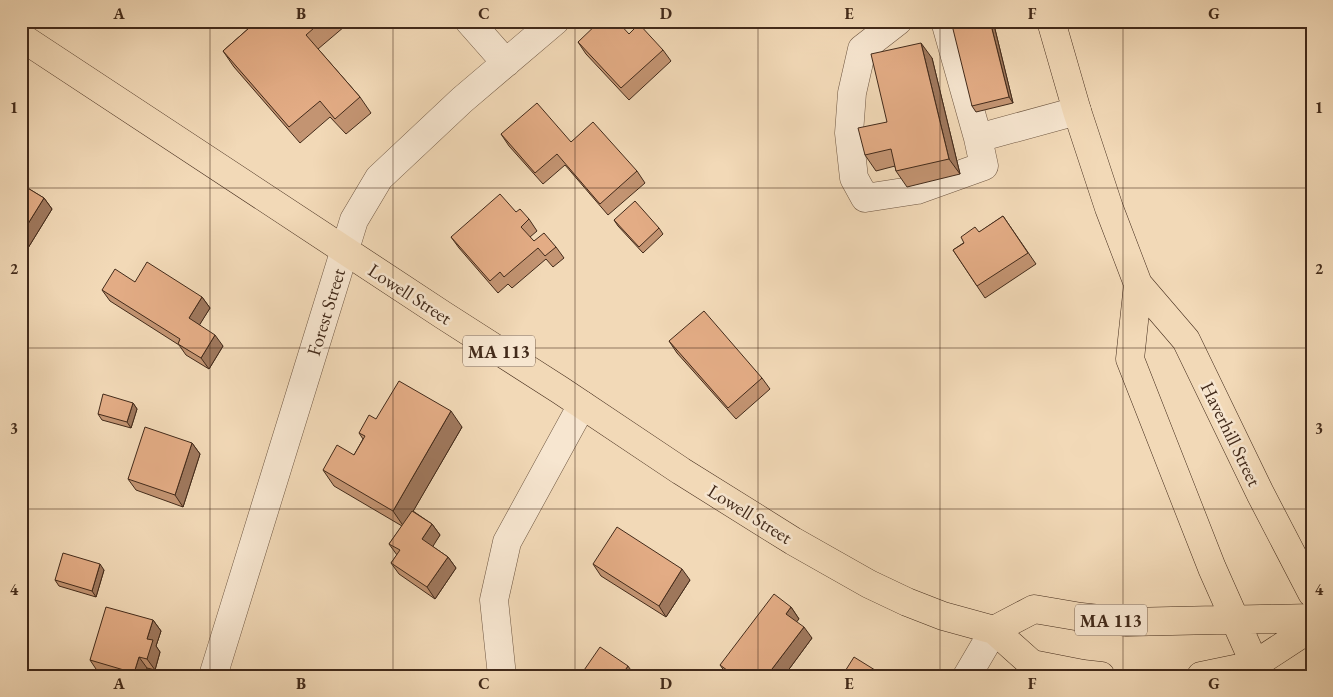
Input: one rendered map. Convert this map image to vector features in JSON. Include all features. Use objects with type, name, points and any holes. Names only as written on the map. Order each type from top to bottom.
[{"type":"main road","name":"Haverhill Street","points":[[1051,21],[1077,111],[1109,208],[1138,284],[1186,340],[1260,493],[1312,593]]},
{"type":"main road","name":"Lowell Street","points":[[23,43],[582,404],[680,471],[793,541],[869,584],[943,616],[994,630],[1032,664],[1101,676]]},
{"type":"main road","name":"Haverhill Street","points":[[1138,284],[1130,359],[1234,619]]},
{"type":"main road","name":"MA 113","points":[[994,630],[1034,609],[1127,622],[1312,618]]},
{"type":"main road","points":[[1234,619],[1257,670]]},
{"type":"main road","points":[[1201,676],[1257,670],[1312,627]]},
{"type":"street","points":[[469,21],[506,63]]},
{"type":"street","points":[[898,21],[862,49],[852,93],[848,133],[854,178],[866,198],[917,190],[984,166],[945,21]]},
{"type":"street","name":"Forest Street","points":[[213,676],[346,251],[354,220],[379,178],[462,100],[551,23]]},
{"type":"street","points":[[978,138],[1077,111]]},
{"type":"street","points":[[502,676],[494,600],[507,542],[582,404]]},
{"type":"street","points":[[967,676],[994,630]]},
{"type":"building","points":[[257,21],[322,21],[306,35],[360,97],[335,119],[320,101],[289,127],[223,51]]},
{"type":"building","points":[[600,21],[617,21],[629,34],[639,24],[663,50],[621,88],[578,42]]},
{"type":"building","points":[[951,21],[990,21],[1009,97],[972,106]]},
{"type":"building","points":[[921,43],[949,159],[896,171],[891,149],[865,155],[858,128],[887,122],[871,54]]},
{"type":"building","points":[[537,103],[571,142],[593,122],[637,171],[600,204],[557,154],[535,173],[501,134]]},
{"type":"building","points":[[21,184],[44,198],[21,235]]},
{"type":"building","points":[[500,194],[516,212],[520,209],[529,219],[521,227],[534,241],[544,233],[556,247],[545,256],[538,248],[504,277],[500,272],[490,281],[451,237]]},
{"type":"building","points":[[635,201],[659,228],[639,247],[614,220]]},
{"type":"building","points":[[1003,216],[1028,253],[977,286],[953,250],[964,243],[961,237],[975,227],[979,232]]},
{"type":"building","points":[[147,262],[202,297],[189,318],[215,335],[201,358],[178,344],[180,339],[102,290],[115,269],[135,282]]},
{"type":"building","points":[[704,311],[762,378],[728,408],[669,341]]},
{"type":"building","points":[[399,381],[451,411],[393,511],[323,470],[337,445],[354,455],[365,436],[359,433],[369,415],[376,419]]},
{"type":"building","points":[[103,394],[133,403],[127,422],[98,414]]},
{"type":"building","points":[[145,427],[192,443],[175,495],[128,479]]},
{"type":"building","points":[[412,511],[432,524],[422,539],[448,557],[427,587],[391,563],[400,550],[389,544]]},
{"type":"building","points":[[617,527],[682,569],[659,606],[593,564]]},
{"type":"building","points":[[63,553],[100,564],[92,591],[55,580]]},
{"type":"building","points":[[774,594],[791,607],[786,614],[804,627],[772,669],[778,673],[776,676],[735,676],[720,665]]},
{"type":"building","points":[[106,607],[153,620],[147,639],[153,640],[147,659],[139,657],[134,673],[90,660]]},
{"type":"building","points":[[600,647],[628,666],[621,676],[580,676]]},
{"type":"building","points":[[854,657],[883,675],[883,676],[842,676]]}]
